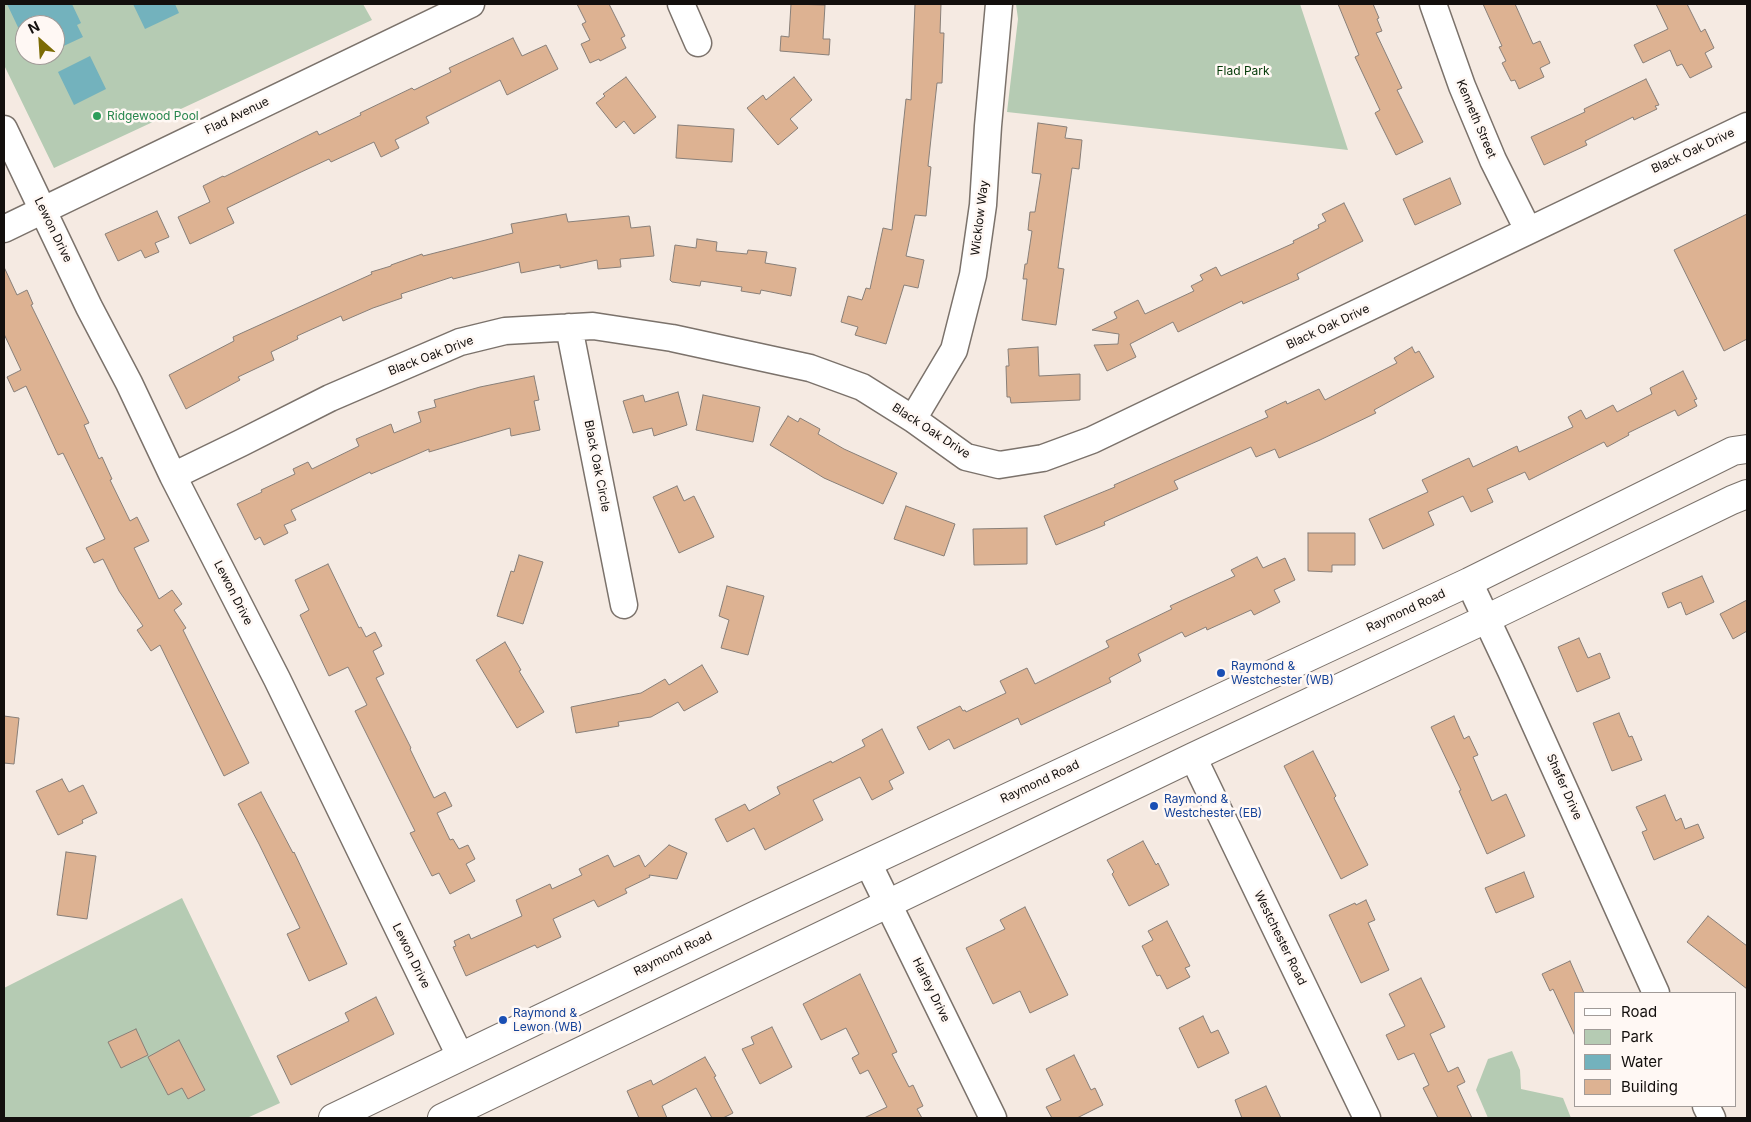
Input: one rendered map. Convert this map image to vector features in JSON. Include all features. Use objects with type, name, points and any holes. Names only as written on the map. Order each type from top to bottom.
[{"type":"main road","name":"Raymond Road","points":[[332,1118],[868,863],[1469,582],[1733,451],[1747,449]]},
{"type":"main road","points":[[442,1118],[1193,757],[1747,494]]},
{"type":"street","name":"Flad Avenue","points":[[4,229],[471,4]]},
{"type":"street","points":[[681,4],[698,43]]},
{"type":"street","name":"Wicklow Way","points":[[913,419],[954,350],[973,275],[983,205],[999,4]]},
{"type":"street","name":"Kenneth Street","points":[[1433,4],[1462,86],[1493,160],[1528,230]]},
{"type":"street","name":"Black Oak Drive","points":[[173,476],[241,444],[330,398],[460,342],[505,331],[593,326],[672,338],[810,368],[862,387],[913,419],[966,457],[999,465],[1044,458],[1092,440],[1747,126]]},
{"type":"street","name":"Lewon Drive","points":[[4,130],[173,476],[277,679],[460,1056]]},
{"type":"street","name":"Black Oak Circle","points":[[570,327],[624,605]]},
{"type":"street","name":"Shafer Drive","points":[[1469,582],[1520,689],[1656,992]]},
{"type":"street","name":"Westchester Road","points":[[1193,757],[1367,1118]]},
{"type":"street","name":"Harley Drive","points":[[868,863],[993,1118]]},
{"type":"green space","name":"Ridgewood Pool","points":[[4,4],[363,4],[372,20],[54,168],[4,65]]},
{"type":"green space","name":"Flad Park","points":[[1016,4],[1300,4],[1348,150],[1007,112],[1018,19]]},
{"type":"green space","points":[[182,898],[280,1103],[247,1118],[4,1118],[4,988]]},
{"type":"green space","points":[[1512,1051],[1520,1070],[1521,1089],[1563,1098],[1571,1118],[1488,1118],[1476,1090],[1488,1059]]},
{"type":"water","points":[[7,4],[72,4],[81,23],[77,25],[83,37],[65,45],[65,15],[15,15],[15,21]]},
{"type":"water","points":[[133,4],[175,4],[179,13],[145,29]]},
{"type":"water","points":[[90,56],[106,89],[74,105],[58,72]]},
{"type":"building","points":[[577,4],[609,4],[625,36],[621,38],[626,48],[600,61],[599,59],[590,63],[581,44],[590,40],[582,24],[586,22]]},
{"type":"building","points":[[791,4],[825,5],[823,39],[830,39],[829,55],[780,51],[781,36],[789,37]]},
{"type":"building","points":[[915,4],[941,4],[940,33],[944,33],[942,83],[937,83],[928,166],[931,167],[926,216],[915,215],[906,256],[924,260],[918,288],[904,285],[886,344],[855,335],[858,327],[841,322],[848,296],[862,300],[866,288],[870,289],[883,228],[892,230],[906,99],[911,100]]},
{"type":"building","points":[[1338,4],[1373,4],[1382,31],[1376,33],[1402,88],[1397,90],[1423,142],[1396,155],[1375,113],[1380,110],[1355,57],[1359,55]]},
{"type":"building","points":[[1483,4],[1515,4],[1533,44],[1540,41],[1550,63],[1540,68],[1544,77],[1519,89],[1515,80],[1511,81],[1502,63],[1506,61],[1499,47],[1502,46]]},
{"type":"building","points":[[1656,4],[1687,4],[1701,32],[1705,29],[1714,48],[1705,53],[1712,67],[1690,78],[1682,64],[1677,66],[1670,50],[1643,63],[1634,45],[1668,29]]},
{"type":"building","points":[[513,38],[522,56],[546,45],[558,69],[507,95],[500,80],[426,117],[429,123],[395,140],[399,148],[381,157],[374,142],[331,162],[329,159],[299,173],[227,208],[234,223],[190,244],[178,217],[210,202],[203,186],[317,131],[319,135],[412,88],[414,90],[451,72],[449,68]]},
{"type":"building","points":[[626,77],[656,117],[634,134],[624,121],[616,128],[596,103],[605,96],[603,94]]},
{"type":"building","points":[[794,77],[812,100],[790,119],[798,128],[778,145],[747,108],[763,95],[766,100]]},
{"type":"building","points":[[1646,79],[1659,105],[1655,106],[1657,109],[1634,120],[1633,117],[1585,141],[1587,145],[1544,165],[1531,137],[1585,112],[1584,109]]},
{"type":"building","points":[[1038,123],[1067,127],[1065,138],[1082,140],[1079,169],[1072,168],[1058,268],[1064,269],[1056,325],[1022,320],[1027,279],[1023,279],[1032,231],[1028,230],[1030,212],[1035,212],[1041,174],[1032,173]]},
{"type":"building","points":[[678,125],[734,129],[732,162],[676,158]]},
{"type":"building","points":[[1450,178],[1461,204],[1415,225],[1403,199]]},
{"type":"building","points":[[1344,203],[1363,241],[1297,274],[1299,279],[1243,304],[1242,301],[1178,332],[1173,322],[1130,344],[1136,357],[1107,371],[1094,345],[1118,344],[1119,334],[1092,330],[1117,318],[1114,312],[1138,300],[1145,314],[1194,291],[1191,286],[1203,280],[1200,275],[1216,267],[1221,276],[1294,243],[1293,241],[1319,228],[1318,225],[1326,221],[1322,214]]},
{"type":"building","points":[[157,211],[169,237],[155,243],[159,252],[145,258],[141,250],[118,261],[105,234]]},
{"type":"building","points":[[566,214],[568,222],[629,216],[631,228],[650,226],[654,256],[620,259],[621,267],[598,269],[597,260],[560,268],[560,265],[521,273],[519,262],[453,279],[452,277],[401,294],[402,298],[343,321],[341,316],[297,336],[298,339],[271,352],[274,360],[238,377],[240,380],[186,409],[169,375],[234,341],[233,337],[372,274],[371,272],[422,254],[423,256],[513,233],[511,224]]},
{"type":"building","points":[[1747,214],[1747,339],[1724,351],[1674,250]]},
{"type":"building","points":[[697,239],[717,242],[716,251],[747,254],[748,250],[767,252],[765,263],[796,268],[791,296],[761,290],[760,294],[741,291],[742,287],[701,281],[700,286],[672,282],[670,280],[675,245],[696,248]]},
{"type":"building","points":[[4,267],[17,295],[27,290],[33,304],[31,305],[89,423],[84,425],[99,459],[102,457],[112,479],[110,480],[130,521],[137,517],[149,541],[134,548],[159,599],[172,590],[182,604],[174,610],[186,628],[183,630],[249,763],[224,776],[160,645],[151,651],[137,630],[143,626],[119,591],[103,559],[94,563],[86,548],[105,539],[63,453],[58,455],[26,386],[14,392],[7,377],[21,370],[4,334]]},
{"type":"building","points":[[1038,347],[1039,376],[1080,374],[1080,400],[1011,403],[1010,397],[1007,397],[1006,366],[1009,366],[1008,349]]},
{"type":"building","points":[[1412,347],[1415,353],[1419,351],[1434,377],[1374,410],[1376,413],[1279,458],[1275,449],[1256,457],[1251,447],[1174,481],[1178,489],[1104,522],[1105,525],[1056,545],[1044,516],[1115,487],[1114,485],[1268,417],[1265,411],[1286,401],[1287,404],[1319,389],[1325,400],[1397,363],[1394,358]]},
{"type":"building","points":[[1683,371],[1697,399],[1694,400],[1697,406],[1678,416],[1675,410],[1628,433],[1629,435],[1607,447],[1604,442],[1529,480],[1525,472],[1487,489],[1493,502],[1471,512],[1463,496],[1428,512],[1434,525],[1383,549],[1369,519],[1428,492],[1422,480],[1469,458],[1473,467],[1517,446],[1519,452],[1573,427],[1568,417],[1581,410],[1586,419],[1613,405],[1617,412],[1652,394],[1650,388]]},
{"type":"building","points":[[534,376],[539,400],[534,401],[540,430],[511,436],[510,428],[429,452],[429,449],[371,474],[370,472],[291,510],[296,520],[284,525],[288,533],[264,545],[260,537],[255,540],[237,504],[295,474],[293,469],[308,462],[312,469],[359,446],[356,439],[391,424],[394,433],[421,422],[418,412],[436,407],[434,400],[480,387]]},
{"type":"building","points":[[678,392],[687,425],[654,436],[652,428],[633,433],[623,401],[643,395],[645,402]]},
{"type":"building","points":[[703,395],[760,407],[753,442],[696,430]]},
{"type":"building","points":[[788,416],[798,422],[800,418],[820,429],[818,434],[844,449],[897,473],[883,504],[824,478],[770,445]]},
{"type":"building","points":[[677,486],[684,501],[694,496],[714,537],[679,553],[653,497]]},
{"type":"building","points":[[906,506],[955,524],[944,556],[894,539]]},
{"type":"building","points":[[1027,528],[1027,564],[974,565],[973,529]]},
{"type":"building","points":[[1308,533],[1355,533],[1355,565],[1332,565],[1332,572],[1308,571]]},
{"type":"building","points":[[519,555],[543,562],[523,624],[497,616],[511,571],[514,572]]},
{"type":"building","points":[[1257,557],[1263,568],[1285,558],[1295,580],[1274,590],[1280,602],[1254,615],[1251,610],[1207,630],[1206,627],[1185,637],[1182,632],[1138,654],[1141,661],[1109,678],[1111,682],[1021,725],[1018,718],[954,749],[949,739],[929,750],[917,727],[960,706],[966,712],[1006,693],[1000,681],[1027,668],[1035,684],[1109,647],[1106,641],[1172,609],[1170,606],[1235,576],[1231,570]]},
{"type":"building","points":[[328,564],[359,628],[361,627],[366,637],[375,632],[382,646],[373,651],[384,674],[376,678],[434,798],[445,792],[452,806],[437,813],[450,840],[453,839],[459,849],[468,845],[475,859],[466,864],[475,881],[450,894],[439,873],[432,876],[410,833],[415,831],[355,711],[367,705],[348,667],[329,676],[300,615],[309,610],[295,580]]},
{"type":"building","points":[[1702,576],[1714,602],[1686,615],[1681,602],[1668,608],[1662,593]]},
{"type":"building","points":[[727,586],[764,596],[748,655],[721,648],[729,620],[719,616]]},
{"type":"building","points":[[1747,600],[1747,631],[1733,639],[1720,614]]},
{"type":"building","points":[[1579,638],[1588,658],[1600,653],[1610,678],[1577,692],[1558,647]]},
{"type":"building","points":[[505,642],[521,670],[519,671],[544,712],[517,728],[476,660]]},
{"type":"building","points":[[702,665],[718,692],[684,711],[678,702],[651,717],[618,722],[619,726],[576,733],[571,707],[641,693],[665,679],[669,685]]},
{"type":"building","points":[[1619,713],[1629,737],[1632,736],[1642,760],[1612,771],[1593,723]]},
{"type":"building","points":[[4,716],[19,718],[14,764],[4,763]]},
{"type":"building","points":[[1454,716],[1464,739],[1469,736],[1478,755],[1473,757],[1492,801],[1506,794],[1525,836],[1487,854],[1459,791],[1461,790],[1431,727]]},
{"type":"building","points":[[882,729],[904,773],[889,781],[893,789],[872,800],[860,777],[813,800],[823,820],[765,850],[754,828],[727,842],[715,819],[745,804],[749,811],[780,794],[777,787],[865,746],[862,740]]},
{"type":"building","points":[[1313,751],[1336,796],[1334,798],[1368,865],[1341,879],[1284,766]]},
{"type":"building","points":[[62,779],[69,792],[83,785],[97,813],[82,820],[83,823],[58,835],[36,791]]},
{"type":"building","points":[[261,792],[294,852],[347,964],[309,981],[287,934],[300,928],[238,804]]},
{"type":"building","points":[[1665,795],[1676,821],[1681,818],[1685,829],[1698,824],[1704,838],[1654,860],[1642,832],[1647,830],[1636,807]]},
{"type":"building","points":[[1143,841],[1156,865],[1158,863],[1169,885],[1129,906],[1112,874],[1114,872],[1107,860]]},
{"type":"building","points":[[669,845],[687,853],[677,879],[649,875],[650,877],[625,889],[627,893],[598,907],[594,900],[553,919],[561,937],[537,948],[535,945],[466,976],[453,947],[456,946],[454,941],[469,934],[471,939],[522,916],[516,900],[550,884],[552,889],[582,875],[579,869],[608,855],[614,867],[639,855],[645,867]]},
{"type":"building","points":[[66,852],[96,856],[87,919],[57,915]]},
{"type":"building","points":[[1524,872],[1534,897],[1496,913],[1485,888]]},
{"type":"building","points":[[1366,900],[1375,920],[1368,923],[1389,970],[1361,983],[1329,915]]},
{"type":"building","points":[[1025,907],[1068,995],[1030,1013],[1020,991],[993,1004],[966,948],[1005,929],[1000,920]]},
{"type":"building","points":[[1708,916],[1747,946],[1747,989],[1687,942]]},
{"type":"building","points":[[1167,921],[1190,966],[1185,968],[1190,977],[1167,989],[1160,975],[1157,976],[1142,946],[1153,940],[1148,931]]},
{"type":"building","points":[[1570,961],[1584,992],[1574,992],[1574,1034],[1553,989],[1550,991],[1542,974]]},
{"type":"building","points":[[860,974],[897,1052],[892,1054],[909,1087],[913,1085],[923,1106],[917,1109],[922,1118],[864,1118],[887,1107],[868,1070],[860,1074],[852,1058],[859,1054],[846,1028],[821,1040],[803,1004]]},
{"type":"building","points":[[1421,978],[1445,1027],[1430,1034],[1448,1072],[1458,1067],[1465,1082],[1457,1086],[1472,1118],[1438,1118],[1423,1088],[1429,1085],[1414,1053],[1398,1060],[1386,1035],[1405,1026],[1389,994]]},
{"type":"building","points":[[376,997],[394,1034],[291,1085],[277,1056],[349,1021],[345,1013]]},
{"type":"building","points":[[1203,1016],[1211,1033],[1218,1030],[1229,1053],[1198,1068],[1179,1028]]},
{"type":"building","points":[[772,1027],[792,1067],[760,1084],[742,1049],[754,1044],[751,1037]]},
{"type":"building","points":[[136,1029],[148,1055],[121,1068],[108,1042]]},
{"type":"building","points":[[179,1040],[205,1090],[188,1099],[182,1088],[168,1095],[148,1057]]},
{"type":"building","points":[[1074,1055],[1091,1090],[1095,1088],[1103,1105],[1077,1118],[1052,1118],[1046,1107],[1061,1100],[1046,1069]]},
{"type":"building","points":[[705,1057],[733,1113],[723,1118],[712,1118],[696,1088],[662,1106],[667,1118],[639,1118],[627,1091],[651,1080],[653,1085]]},
{"type":"building","points":[[1266,1086],[1281,1118],[1242,1118],[1235,1100]]},
{"type":"place","name":"Ridgewood Pool","points":[[97,116]]},
{"type":"place","name":"Raymond & Westchester (WB)","points":[[1221,673]]},
{"type":"place","name":"Raymond & Westchester (EB)","points":[[1154,806]]},
{"type":"place","name":"Raymond & Lewon (WB)","points":[[503,1020]]}]
